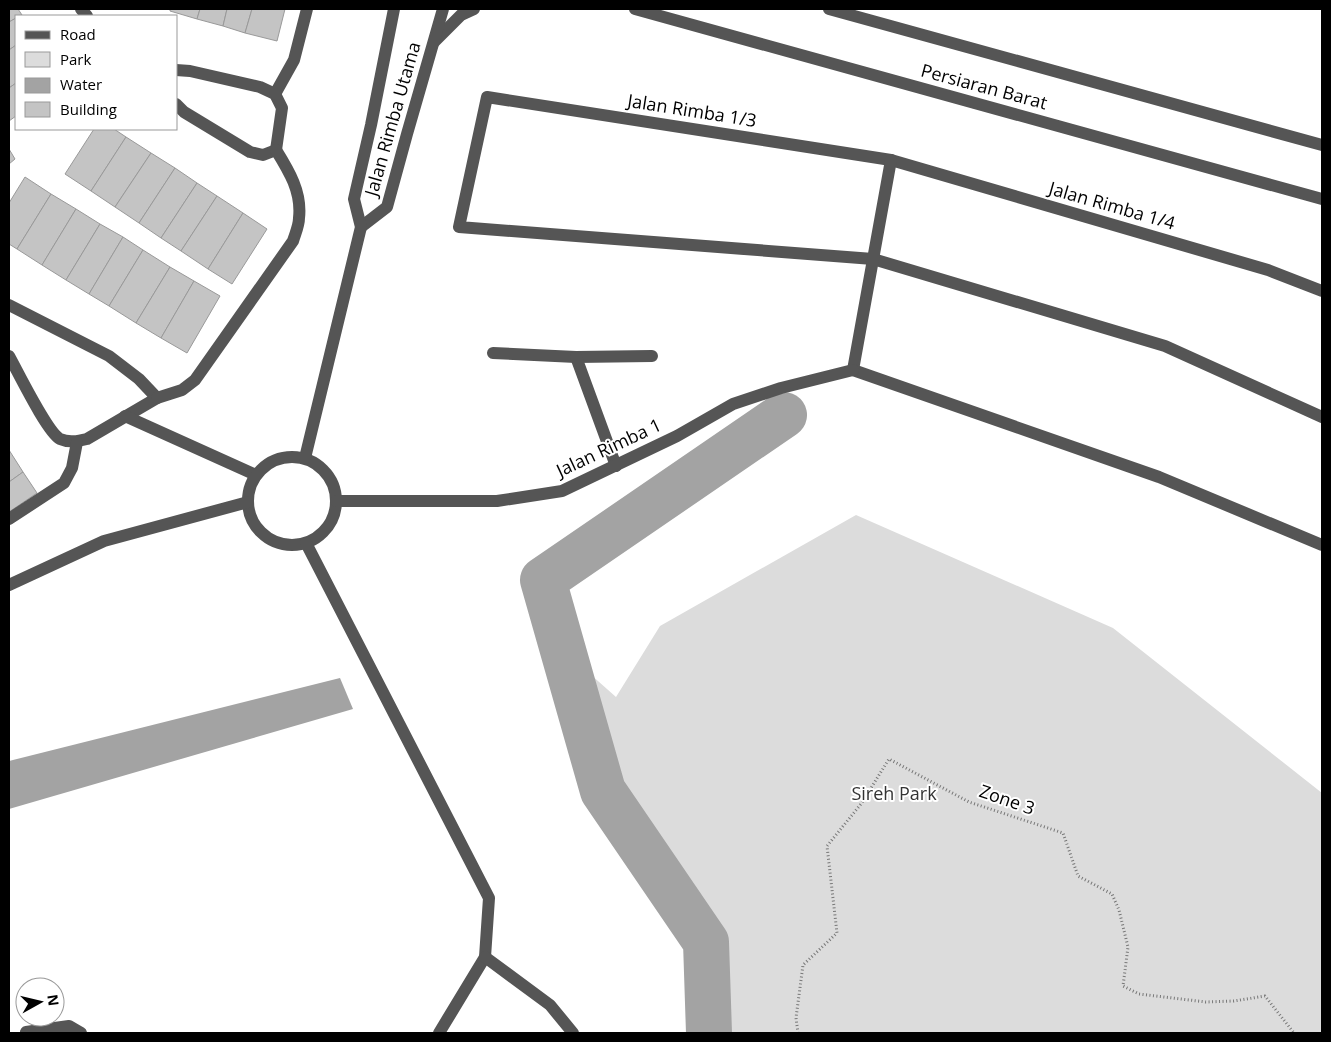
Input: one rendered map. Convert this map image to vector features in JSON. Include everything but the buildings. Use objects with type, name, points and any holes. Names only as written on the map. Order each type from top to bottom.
[{"type":"street","points":[[275,94],[294,60],[307,9]]},
{"type":"street","points":[[385,9],[390,28]]},
{"type":"street","name":"Jalan Rimba Utama","points":[[305,458],[361,227],[354,199],[394,9]]},
{"type":"street","name":"Jalan Rimba Utama","points":[[361,227],[387,207],[443,9]]},
{"type":"street","points":[[434,43],[461,15],[474,9]]},
{"type":"street","name":"Persiaran Barat","points":[[636,9],[1322,199]]},
{"type":"street","name":"Persiaran Barat","points":[[829,9],[1322,145]]},
{"type":"street","points":[[9,356],[53,433],[69,441],[77,442],[87,439],[157,398],[182,390],[196,380],[293,241],[299,218],[298,198],[291,174],[276,150],[282,108],[275,94],[260,87],[190,71],[178,70]]},
{"type":"street","name":"Jalan Rimba 1/3","points":[[872,259],[459,227],[487,97],[891,160]]},
{"type":"street","points":[[178,106],[184,112],[250,152],[263,155],[276,150]]},
{"type":"street","points":[[891,160],[853,370],[1159,477],[1322,545]]},
{"type":"street","name":"Jalan Rimba 1/4","points":[[891,160],[1268,270],[1322,291]]},
{"type":"street","points":[[872,259],[1165,346],[1322,417]]},
{"type":"street","points":[[9,305],[109,356],[139,379],[157,398]]},
{"type":"street","points":[[493,353],[576,357],[652,356]]},
{"type":"street","points":[[576,357],[616,466]]},
{"type":"street","name":"Jalan Rimba 1","points":[[336,500],[497,501],[562,491],[677,436],[733,404],[781,388],[853,370]]},
{"type":"street","points":[[125,416],[256,475]]},
{"type":"street","points":[[9,519],[64,483],[72,468],[77,442]]},
{"type":"street","points":[[291,456],[305,458],[318,464],[328,474],[334,487],[336,500],[334,514],[328,527],[319,537],[306,543],[293,545],[279,543],[267,537],[257,528],[250,515],[248,502],[250,488],[256,475],[266,465],[278,459],[291,456]]},
{"type":"street","points":[[9,585],[104,541],[248,502]]},
{"type":"street","points":[[306,543],[489,898],[485,958],[439,1033]]},
{"type":"street","points":[[485,958],[550,1005],[573,1033]]},
{"type":"street","points":[[26,1032],[69,1026],[81,1033]]},
{"type":"path","name":"Zone 3","points":[[798,1033],[796,1018],[802,965],[837,932],[827,846],[861,804],[889,759],[969,802],[1063,833],[1078,876],[1112,894],[1119,910],[1128,947],[1123,986],[1139,994],[1206,1002],[1234,1002],[1265,996],[1294,1033]]},
{"type":"green space","name":"Sireh Park","points":[[856,515],[1113,628],[1322,793],[1322,1033],[709,1033],[706,942],[603,791],[563,650],[616,697],[660,626]]},
{"type":"water","points":[[340,678],[353,709],[9,809],[9,761]]},
{"type":"waterway","points":[[709,1033],[706,942],[603,791],[543,580],[784,415]]}]
